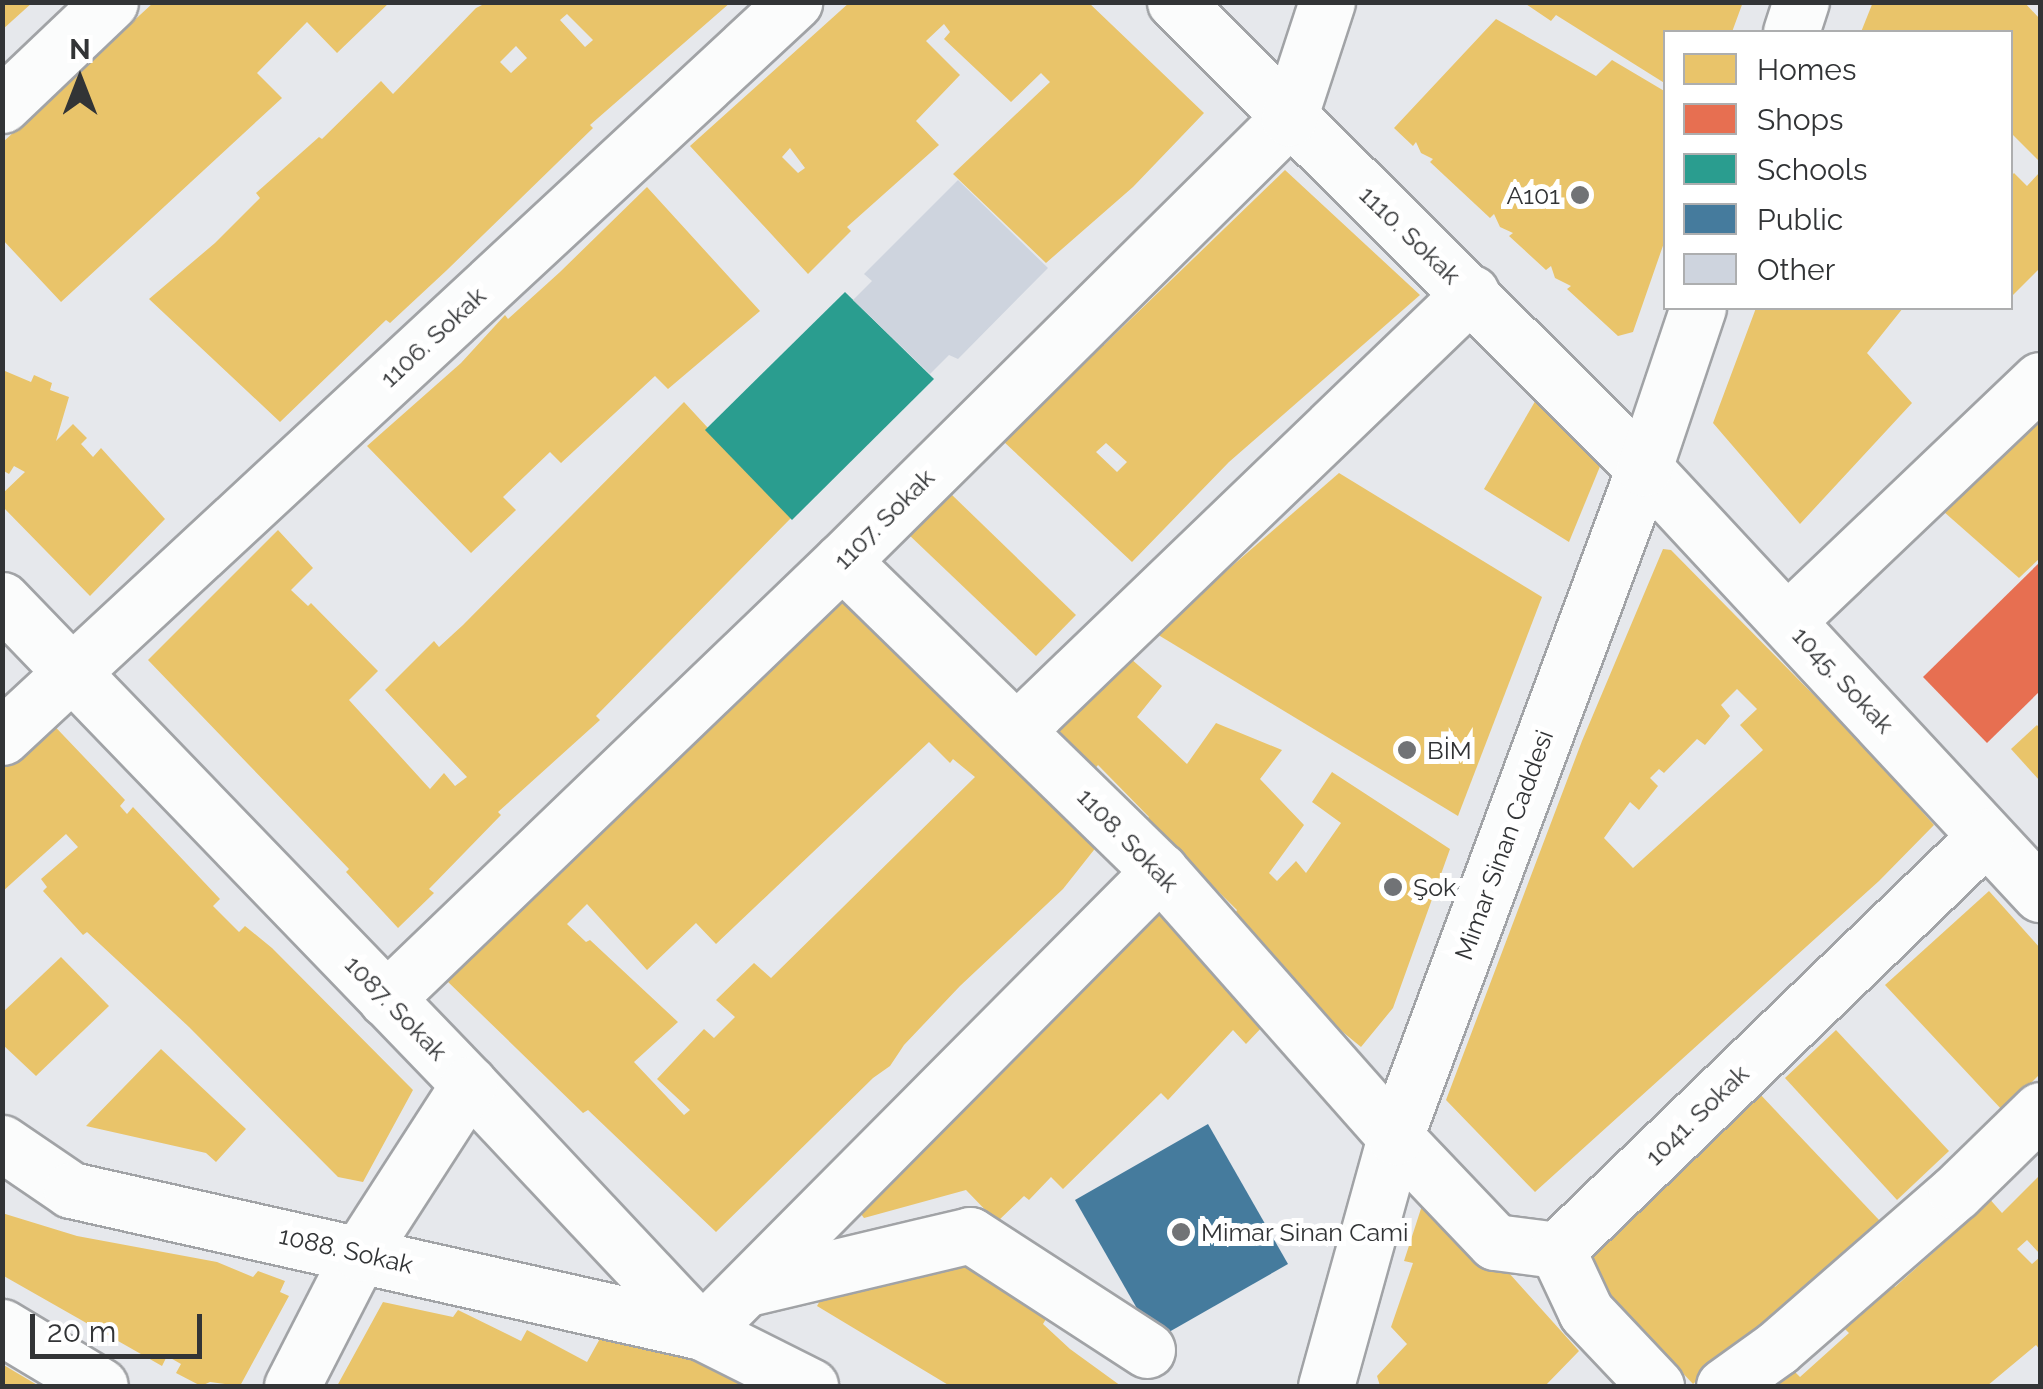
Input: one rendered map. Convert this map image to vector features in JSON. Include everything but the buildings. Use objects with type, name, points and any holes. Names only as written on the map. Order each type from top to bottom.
[{"type":"street","points":[[2,105],[110,2]]},
{"type":"street","name":"1106. Sokak","points":[[2,737],[794,2]]},
{"type":"street","name":"1110. Sokak","points":[[1175,2],[1644,468]]},
{"type":"street","name":"1107. Sokak","points":[[386,999],[842,561],[1289,118],[1327,2]]},
{"type":"street","points":[[1792,30],[1801,2]]},
{"type":"street","points":[[1018,729],[1471,293]]},
{"type":"street","name":"Mimar Sinan Caddesi","points":[[1326,1386],[1395,1138],[1644,468],[1697,310]]},
{"type":"street","points":[[1788,620],[2040,380]]},
{"type":"street","name":"1045. Sokak","points":[[1644,468],[2040,894]]},
{"type":"street","name":"1108. Sokak","points":[[842,561],[1160,872],[1395,1138]]},
{"type":"street","name":"1087. Sokak","points":[[2,600],[469,1084],[702,1332],[810,1386]]},
{"type":"street","name":"1041. Sokak","points":[[1557,1250],[1986,836]]},
{"type":"street","points":[[702,1332],[1160,872]]},
{"type":"street","points":[[292,1386],[360,1253],[469,1084]]},
{"type":"street","points":[[1724,1386],[1777,1348],[1956,1192],[2040,1110]]},
{"type":"street","points":[[1395,1138],[1496,1242],[1557,1250],[1586,1312],[1656,1386]]},
{"type":"street","name":"1088. Sokak","points":[[2,1142],[71,1190],[702,1332]]},
{"type":"street","points":[[745,1289],[970,1236],[1146,1350]]},
{"type":"street","points":[[2,1327],[100,1386]]},
{"type":"place","name":"A101","points":[[1580,195]]},
{"type":"place","name":"BİM","points":[[1407,750]]},
{"type":"place","name":"Şok","points":[[1393,887]]},
{"type":"place","name":"Mimar Sinan Cami","points":[[1181,1232]]}]
